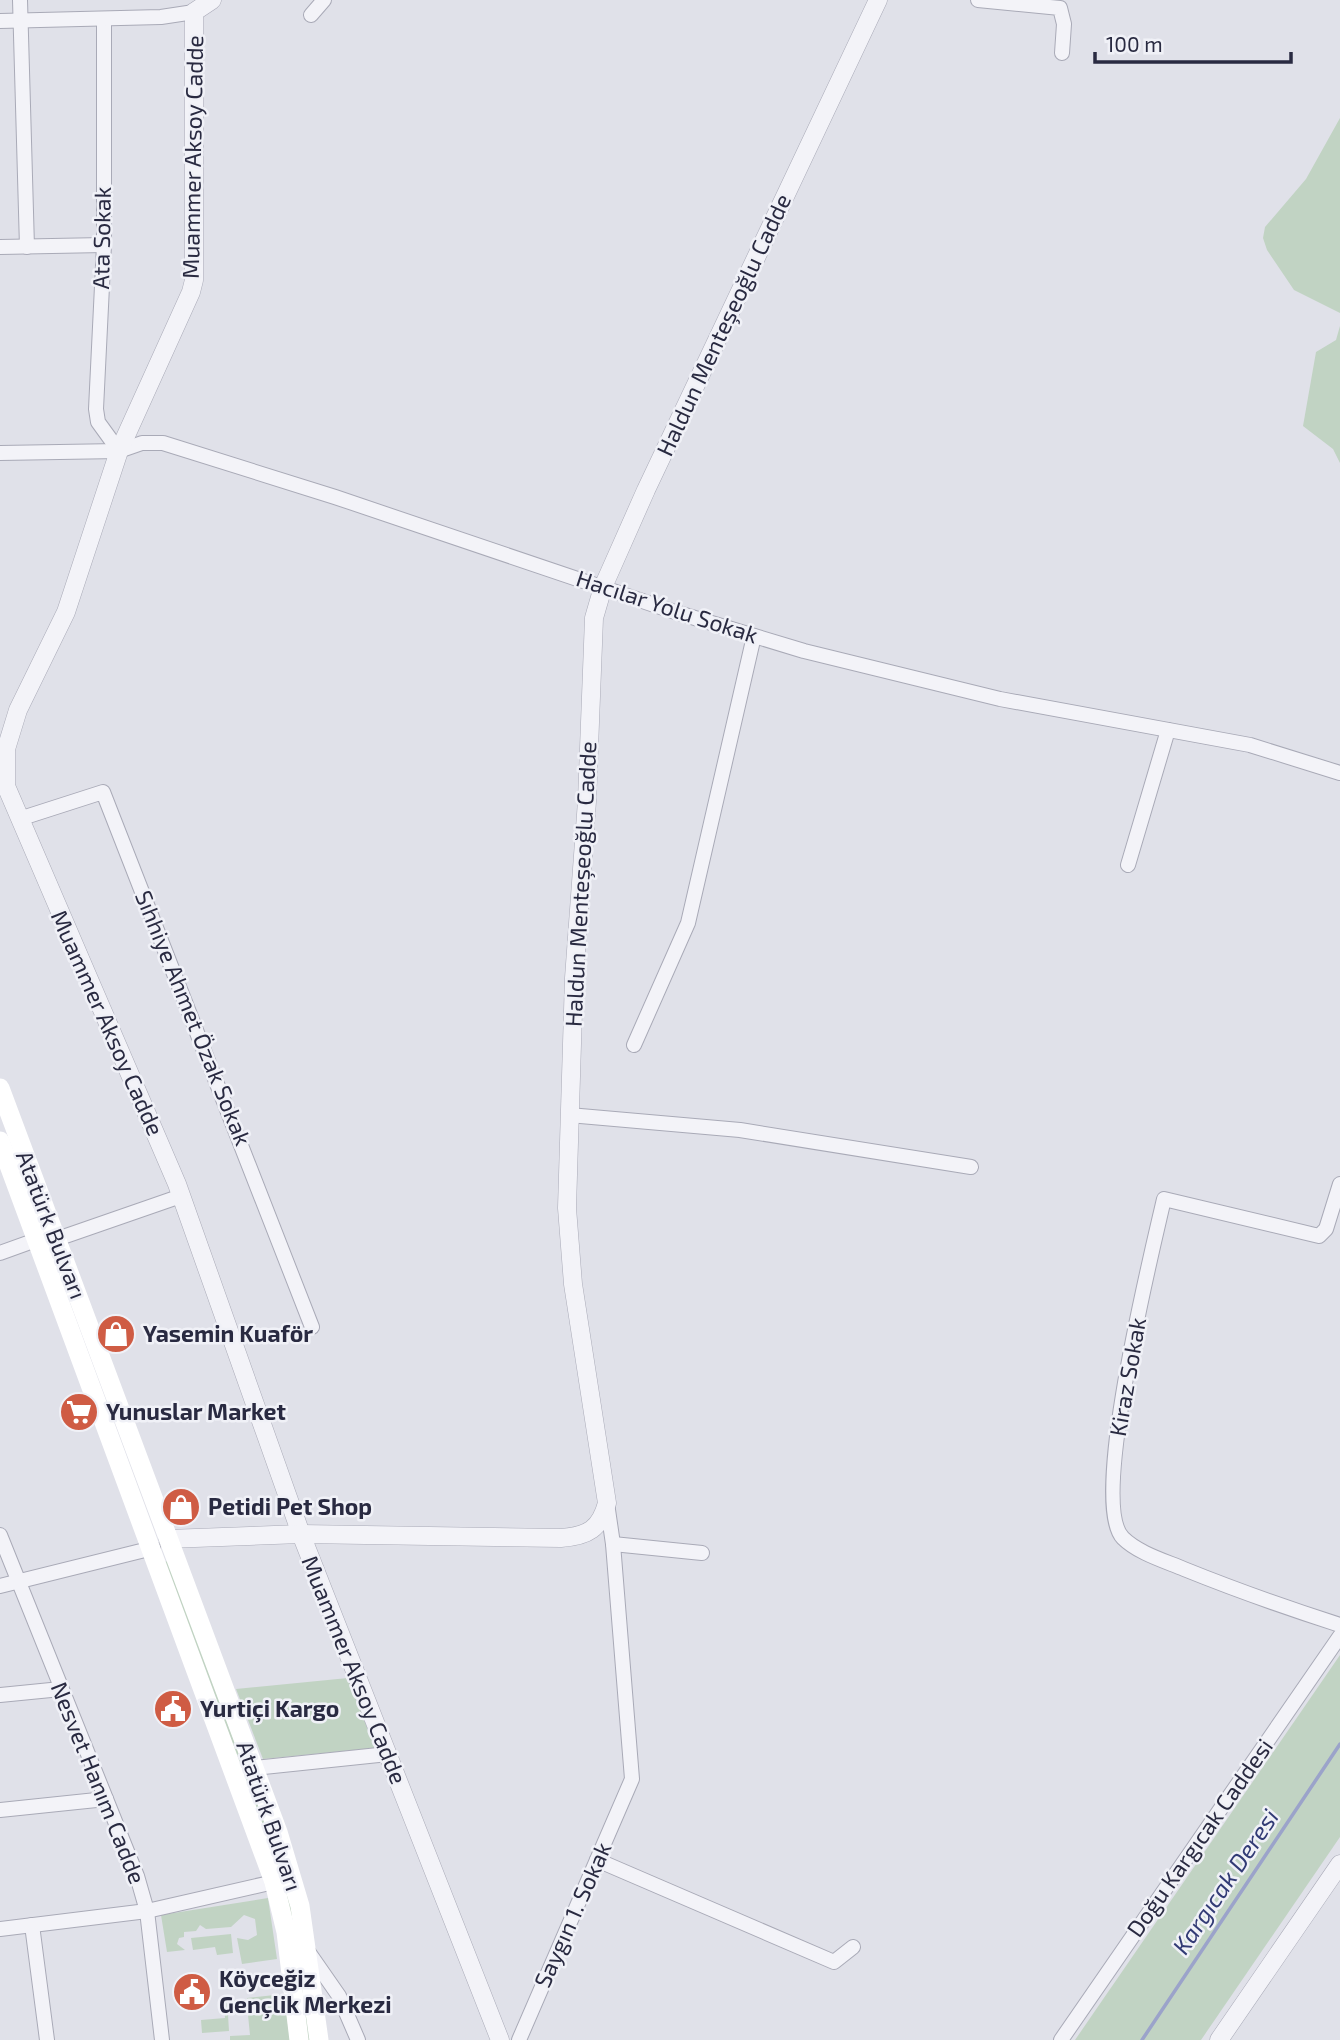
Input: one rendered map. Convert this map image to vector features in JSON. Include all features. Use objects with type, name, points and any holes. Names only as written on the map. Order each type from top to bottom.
[{"type":"main road","name":"Atatürk Bulvarı","points":[[0,1088],[57,1239],[274,1882],[285,1932],[299,2040]]},
{"type":"main road","name":"Atatürk Bulvarı","points":[[0,1140],[36,1240],[254,1768],[296,1889],[319,2040]]},
{"type":"street","points":[[20,0],[27,247]]},
{"type":"street","name":"Muammer Aksoy Cadde","points":[[212,0],[194,12],[194,280],[184,310],[118,451],[66,612],[10,731],[3,786],[181,1196],[300,1534],[500,2040]]},
{"type":"street","points":[[311,15],[324,0]]},
{"type":"street","name":"Haldun Menteşeoğlu Cadde","points":[[607,1503],[573,1284],[566,1208],[592,633],[603,587],[878,0]]},
{"type":"street","points":[[978,0],[1060,8],[1064,24],[1062,53]]},
{"type":"street","points":[[0,22],[161,17],[194,12]]},
{"type":"street","name":"Ata Sokak","points":[[104,19],[104,245],[96,409],[98,422],[118,451]]},
{"type":"street","points":[[0,247],[104,245]]},
{"type":"street","name":"Hacılar Yolu Sokak","points":[[0,453],[118,451],[142,443],[163,443],[335,496],[754,636],[846,663],[1000,699],[1250,745],[1340,773]]},
{"type":"street","points":[[634,1045],[688,923],[754,636]]},
{"type":"street","points":[[1128,865],[1168,730]]},
{"type":"street","name":"Sıhhiye Ahmet Özak Sokak","points":[[19,819],[103,792],[312,1327]]},
{"type":"street","points":[[569,1115],[740,1130],[971,1167]]},
{"type":"street","name":"Kiraz Sokak","points":[[1340,1184],[1326,1229],[1319,1236],[1164,1199],[1119,1418],[1111,1510],[1120,1535],[1158,1558],[1248,1595],[1340,1625]]},
{"type":"street","points":[[57,1239],[181,1196]]},
{"type":"street","points":[[0,1253],[36,1240]]},
{"type":"street","points":[[0,1586],[160,1543],[300,1534],[578,1537],[598,1525],[607,1503]]},
{"type":"street","name":"Saygın 1. Sokak","points":[[519,2040],[629,1790],[633,1769],[607,1503]]},
{"type":"street","name":"Nesvet Hanım Cadde","points":[[0,1535],[137,1876],[147,1911],[162,2040]]},
{"type":"street","points":[[613,1544],[702,1553]]},
{"type":"street","name":"Doğu Kargıcak Caddesi","points":[[1061,2040],[1340,1636]]},
{"type":"street","points":[[0,1695],[61,1689]]},
{"type":"street","points":[[254,1768],[388,1754]]},
{"type":"street","points":[[0,1811],[106,1799]]},
{"type":"street","points":[[597,1860],[834,1962],[853,1947]]},
{"type":"street","points":[[1219,2040],[1340,1864]]},
{"type":"street","points":[[0,1929],[147,1911],[274,1882]]},
{"type":"street","points":[[32,1925],[43,2040]]},
{"type":"street","points":[[306,1949],[340,1996],[358,2040]]},
{"type":"green space","points":[[1340,118],[1340,313],[1294,290],[1267,250],[1263,238],[1265,227],[1306,179]]},
{"type":"green space","points":[[1340,326],[1340,463],[1333,449],[1303,426],[1316,352],[1336,340]]},
{"type":"green space","points":[[168,1561],[291,1895],[313,2040],[308,2040],[292,1930],[164,1562]]},
{"type":"green space","points":[[1340,1655],[1340,1837],[1201,2040],[1075,2040]]},
{"type":"green space","points":[[348,1678],[375,1748],[263,1759],[236,1689]]},
{"type":"green space","points":[[268,1898],[277,1959],[242,1964],[237,1938],[248,1940],[257,1935],[255,1919],[244,1915],[231,1927],[206,1929],[200,1925],[196,1931],[184,1932],[184,1937],[179,1938],[177,1944],[185,1950],[167,1952],[161,1915]]},
{"type":"green space","points":[[231,1934],[233,1953],[217,1955],[215,1947],[193,1950],[191,1938]]},
{"type":"green space","points":[[284,1994],[290,2040],[230,2040],[230,2036],[250,2035],[248,2015],[253,2014],[254,2009],[247,2005],[247,1998]]},
{"type":"green space","points":[[240,2000],[241,2013],[228,2015],[229,2031],[202,2033],[201,2020],[225,2018],[224,2001]]},
{"type":"waterway","name":"Kargıcak Deresi","points":[[1142,2040],[1340,1744]]},
{"type":"place","name":"Yasemin Kuaför","points":[[116,1334]]},
{"type":"place","name":"Yunuslar Market","points":[[79,1412]]},
{"type":"place","name":"Petidi Pet Shop","points":[[181,1507]]},
{"type":"place","name":"Yurtiçi Kargo","points":[[173,1709]]},
{"type":"place","name":"Köyceğiz Gençlik Merkezi","points":[[192,1992]]}]
